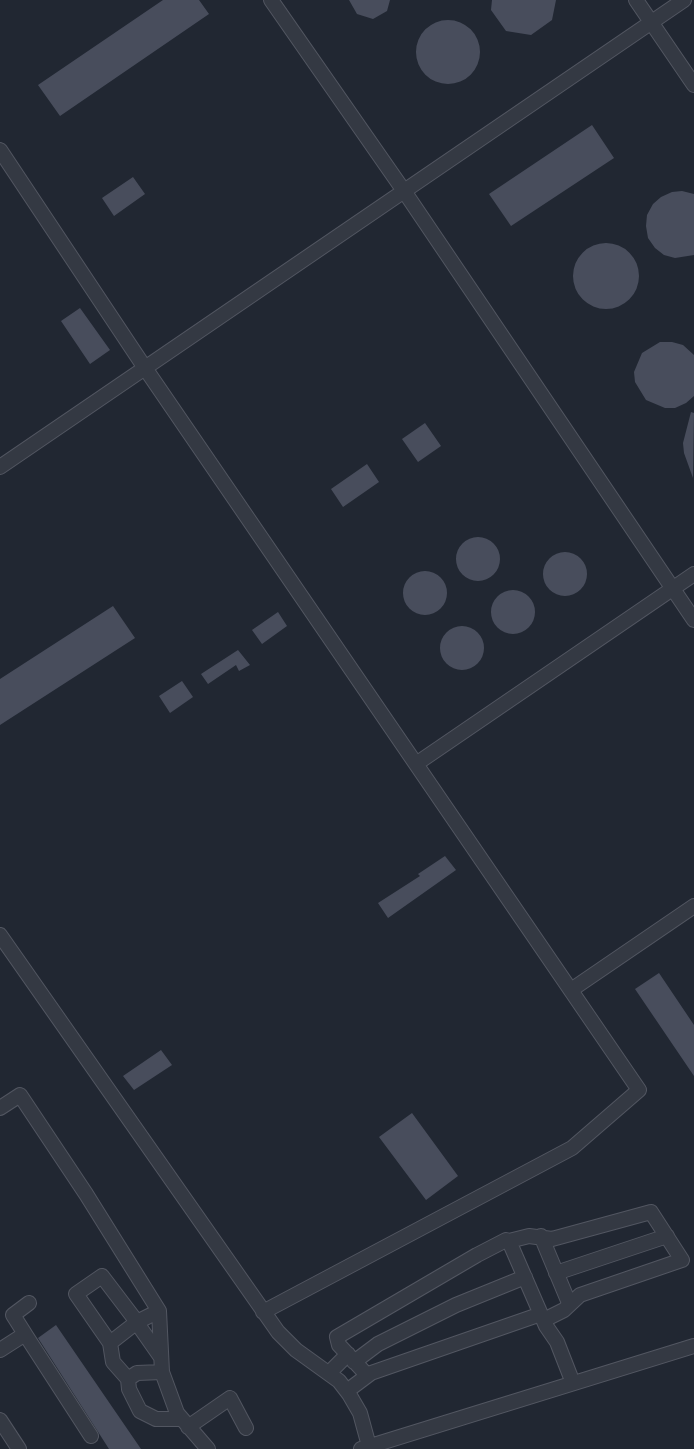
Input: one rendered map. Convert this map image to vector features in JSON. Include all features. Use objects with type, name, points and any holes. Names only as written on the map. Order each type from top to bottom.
[{"type":"lane","points":[[271,0],[404,191],[694,620]]},
{"type":"lane","points":[[636,0],[694,85]]},
{"type":"lane","points":[[0,467],[684,0]]},
{"type":"lane","points":[[0,150],[145,368],[639,1090],[572,1148],[263,1312]]},
{"type":"lane","points":[[416,764],[694,574]]},
{"type":"lane","points":[[571,990],[694,906]]},
{"type":"lane","points":[[0,934],[263,1312],[296,1350],[329,1373],[348,1392],[360,1413],[365,1448],[571,1378],[694,1346]]},
{"type":"lane","points":[[0,1108],[20,1095],[86,1194],[160,1311],[160,1357],[162,1372],[177,1413],[208,1449]]},
{"type":"lane","points":[[348,1392],[367,1375],[544,1320],[557,1314],[580,1295],[682,1260],[651,1212],[552,1239],[541,1236],[529,1236],[509,1241],[503,1240],[341,1334],[336,1340],[367,1375]]},
{"type":"lane","points":[[541,1236],[569,1303]]},
{"type":"lane","points":[[556,1272],[667,1236]]},
{"type":"lane","points":[[509,1241],[544,1320],[557,1342],[571,1378]]},
{"type":"lane","points":[[160,1357],[102,1276],[76,1294],[110,1343],[113,1362],[128,1379],[129,1389],[140,1411],[156,1419],[185,1423],[230,1398],[246,1428]]},
{"type":"lane","points":[[329,1373],[351,1358],[456,1305],[525,1277]]},
{"type":"lane","points":[[29,1303],[13,1316],[91,1436]]},
{"type":"lane","points":[[110,1343],[136,1322],[160,1311]]},
{"type":"lane","points":[[0,1350],[25,1334]]},
{"type":"lane","points":[[128,1379],[137,1373],[162,1372]]},
{"type":"lane","points":[[0,1420],[19,1449]]},
{"type":"building","points":[[163,0],[199,0],[209,14],[60,116],[38,85]]},
{"type":"building","points":[[349,0],[390,0],[387,11],[373,19],[357,14]]},
{"type":"building","points":[[492,0],[556,0],[552,20],[531,35],[506,31],[491,10]]},
{"type":"building","points":[[448,20],[460,23],[471,29],[477,40],[480,52],[477,64],[471,75],[460,81],[448,84],[436,81],[425,75],[419,64],[416,52],[419,40],[425,29],[436,23]]},
{"type":"building","points":[[592,125],[614,158],[511,226],[489,194]]},
{"type":"building","points":[[133,177],[145,194],[114,216],[102,198]]},
{"type":"building","points":[[682,191],[694,194],[694,255],[675,258],[664,255],[655,248],[648,238],[647,215],[653,204],[661,197],[672,192]]},
{"type":"building","points":[[612,243],[630,252],[637,263],[639,276],[637,289],[630,300],[619,307],[600,309],[582,300],[575,289],[573,270],[582,252],[593,245]]},
{"type":"building","points":[[80,308],[110,350],[90,364],[61,321]]},
{"type":"building","points":[[660,342],[672,342],[683,345],[694,355],[694,396],[686,403],[675,408],[665,408],[646,400],[635,382],[634,372],[642,353]]},
{"type":"building","points":[[691,412],[694,413],[693,478],[684,453],[683,443]]},
{"type":"building","points":[[425,423],[441,446],[418,462],[402,439]]},
{"type":"building","points":[[367,464],[379,482],[343,507],[331,489]]},
{"type":"building","points":[[482,537],[494,543],[499,550],[499,568],[494,575],[487,580],[474,581],[466,578],[459,571],[456,555],[459,547],[466,540]]},
{"type":"building","points":[[569,552],[581,558],[586,565],[586,583],[581,590],[574,595],[561,596],[553,593],[546,586],[543,570],[546,562],[553,555]]},
{"type":"building","points":[[429,571],[441,577],[446,584],[446,602],[441,609],[434,614],[421,615],[413,612],[406,605],[403,589],[406,581],[413,574]]},
{"type":"building","points":[[517,590],[529,596],[534,603],[534,621],[529,628],[522,633],[509,634],[501,631],[494,624],[491,608],[494,600],[501,593]]},
{"type":"building","points":[[113,606],[135,638],[0,725],[0,679]]},
{"type":"building","points":[[278,612],[287,626],[262,644],[252,630]]},
{"type":"building","points":[[466,626],[478,632],[483,639],[483,657],[478,664],[471,669],[458,670],[450,667],[443,660],[440,644],[443,636],[450,629]]},
{"type":"building","points":[[238,650],[250,665],[239,671],[236,665],[208,684],[201,674]]},
{"type":"building","points":[[182,681],[193,697],[170,713],[159,696]]},
{"type":"building","points":[[445,856],[456,870],[388,918],[378,903],[420,876],[418,874]]},
{"type":"building","points":[[659,973],[694,1025],[694,1076],[635,989]]},
{"type":"building","points":[[161,1050],[172,1065],[134,1090],[123,1076]]},
{"type":"building","points":[[412,1113],[458,1176],[426,1200],[379,1137]]},
{"type":"building","points":[[56,1325],[141,1449],[109,1449],[38,1338]]}]
